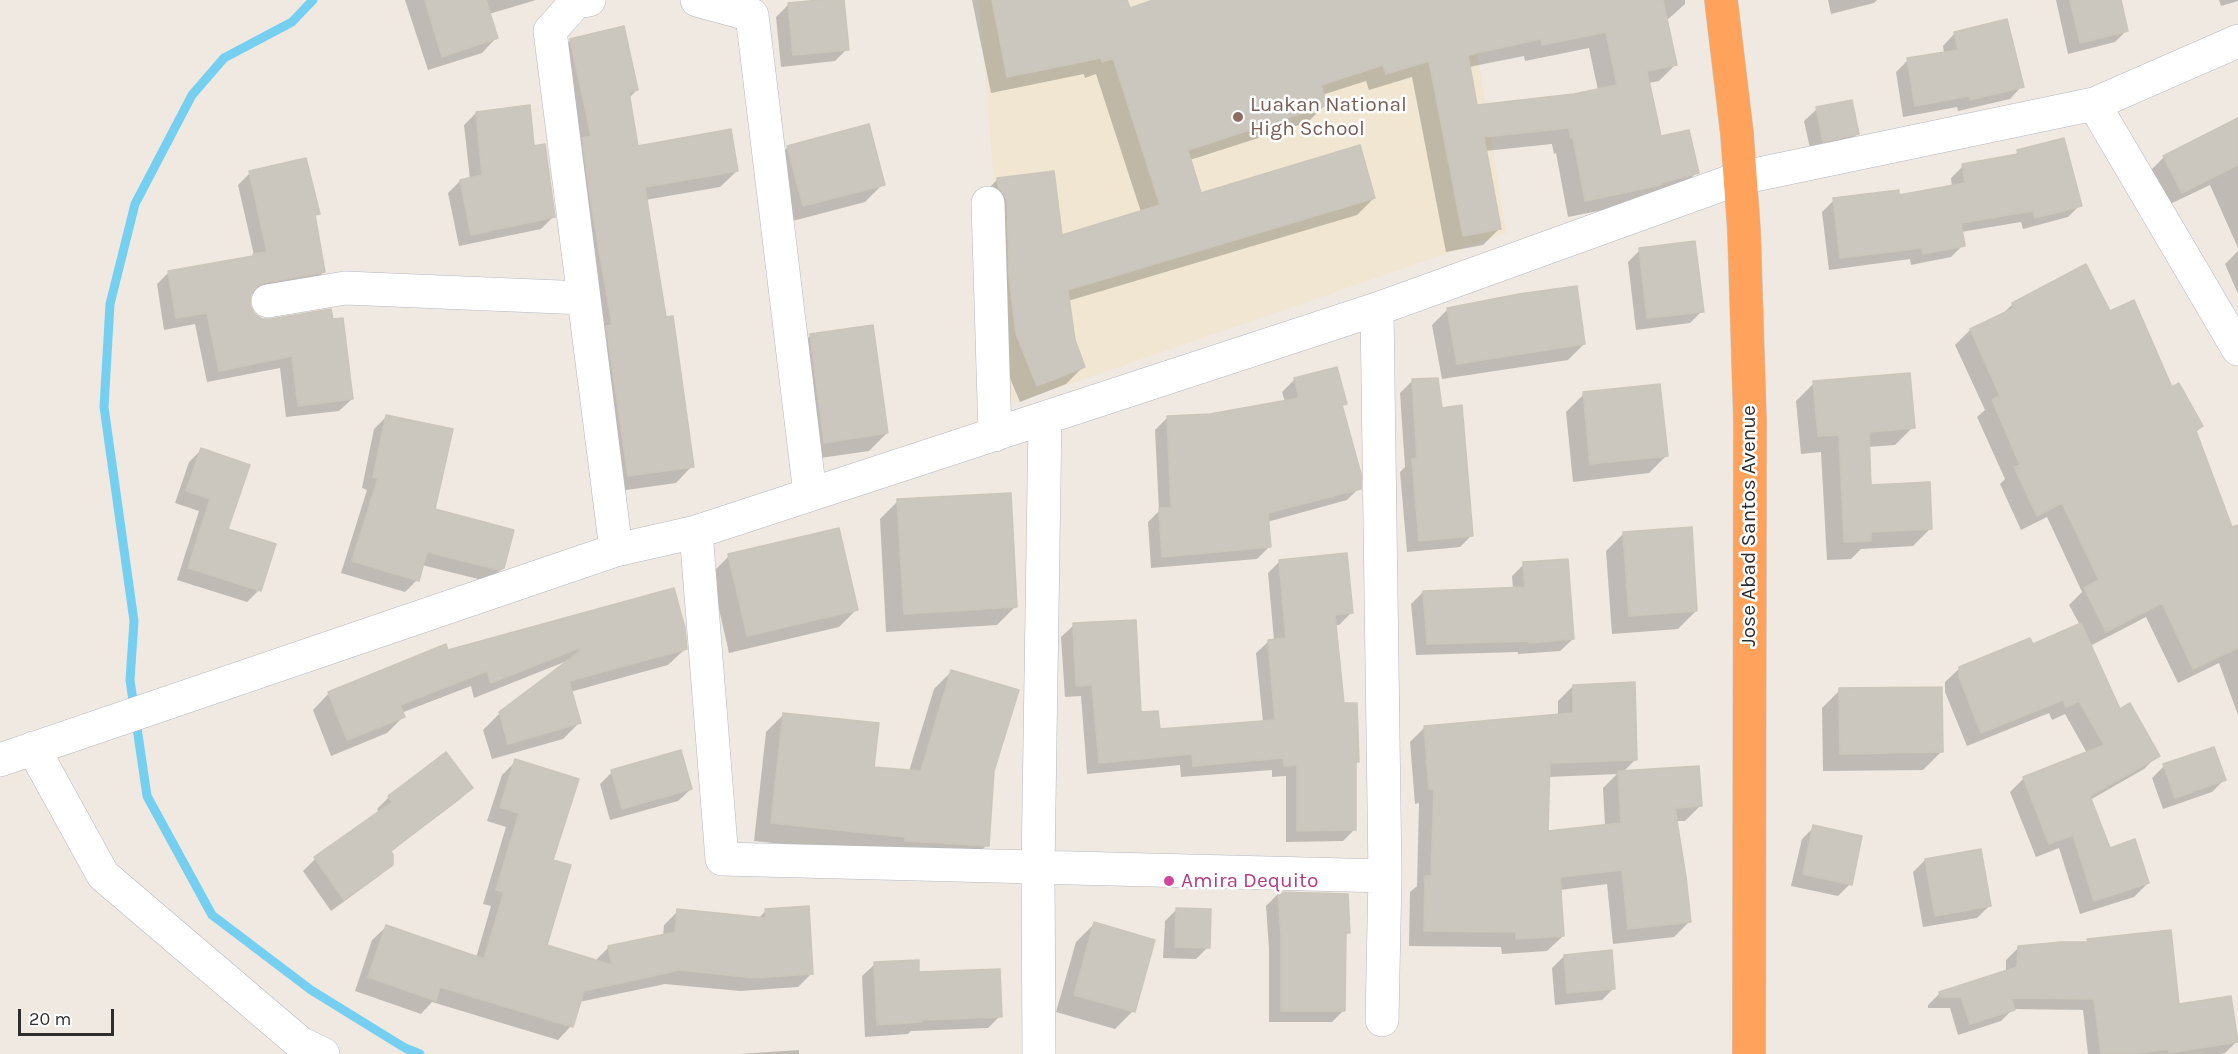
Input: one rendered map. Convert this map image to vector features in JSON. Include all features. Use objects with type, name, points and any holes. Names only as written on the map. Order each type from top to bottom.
[{"type":"highway","name":"Jose Abad Santos Avenue","points":[[1721,0],[1744,231],[1750,421],[1749,1054]]},
{"type":"street","points":[[589,0],[576,2],[550,31],[616,550]]},
{"type":"street","points":[[697,0],[752,15],[810,495]]},
{"type":"street","points":[[0,760],[616,550],[696,532],[1377,309],[1740,178],[2094,104],[2238,41]]},
{"type":"street","points":[[2094,104],[2238,349]]},
{"type":"street","points":[[988,203],[995,435]]},
{"type":"street","points":[[268,301],[345,288],[584,298]]},
{"type":"street","points":[[1377,309],[1385,876],[1382,1020]]},
{"type":"street","points":[[1039,1054],[1038,868],[1045,419]]},
{"type":"street","points":[[696,532],[722,859],[1385,876]]},
{"type":"street","points":[[33,748],[103,875],[300,1043],[323,1054]]},
{"type":"shaded area","name":"Luakan National High School","points":[[979,0],[1469,0],[1506,233],[1012,404]]},
{"type":"building","points":[[425,0],[486,0],[498,38],[442,57]]},
{"type":"building","points":[[844,0],[849,50],[793,55],[788,3]]},
{"type":"building","points":[[992,0],[1127,0],[1130,8],[1153,0],[1663,0],[1677,65],[1647,71],[1661,136],[1689,130],[1699,173],[1661,183],[1661,185],[1585,201],[1573,137],[1571,138],[1569,128],[1484,137],[1501,229],[1463,236],[1429,61],[1386,74],[1383,65],[1321,85],[1327,105],[1188,150],[1201,193],[1360,145],[1375,198],[1068,290],[1075,340],[1085,367],[1037,386],[1016,334],[1009,276],[1007,202],[998,187],[997,178],[1054,171],[1062,235],[1160,205],[1113,58],[1102,62],[1101,58],[1007,77]],"holes":[[[1606,32],[1617,85],[1574,94],[1477,105],[1468,55],[1541,39],[1542,45]]]},
{"type":"building","points":[[2070,0],[2121,0],[2128,31],[2080,43]]},
{"type":"building","points":[[2007,19],[2024,87],[1970,100],[1969,96],[1915,106],[1907,58],[1958,50],[1954,32]]},
{"type":"building","points":[[624,26],[638,90],[629,92],[638,146],[731,129],[738,171],[645,187],[666,317],[673,316],[694,467],[628,476],[606,326],[612,325],[582,138],[591,136],[570,39]]},
{"type":"building","points":[[1852,100],[1859,134],[1823,142],[1816,107]]},
{"type":"building","points":[[530,105],[534,146],[545,144],[555,217],[471,235],[460,180],[482,175],[476,112]]},
{"type":"building","points":[[2238,118],[2238,165],[2182,193],[2163,156]]},
{"type":"building","points":[[869,124],[885,185],[803,206],[787,146]]},
{"type":"building","points":[[2064,138],[2082,206],[2035,218],[2033,211],[1961,223],[1965,246],[1923,254],[1922,248],[1840,258],[1833,198],[1899,190],[1899,195],[1965,183],[1962,164],[2018,154],[2017,150]]},
{"type":"building","points":[[306,158],[320,214],[315,215],[325,272],[257,286],[251,294],[250,305],[254,313],[262,319],[331,309],[333,319],[343,318],[353,399],[298,406],[292,356],[219,371],[207,313],[176,318],[168,271],[267,252],[249,171]]},
{"type":"building","points":[[1695,241],[1704,312],[1647,318],[1639,248]]},
{"type":"building","points":[[2086,264],[2110,311],[2134,300],[2172,387],[2179,383],[2203,426],[2196,431],[2232,527],[2238,525],[2238,648],[2193,669],[2162,603],[2106,632],[2084,588],[2099,580],[2062,503],[2037,516],[2014,467],[2020,465],[1992,400],[2000,396],[1970,329],[2014,308],[2012,303]]},
{"type":"building","points":[[1577,286],[1585,344],[1457,364],[1447,308]]},
{"type":"building","points":[[873,325],[888,433],[824,443],[810,334]]},
{"type":"building","points":[[1337,367],[1347,404],[1342,405],[1361,474],[1361,489],[1268,513],[1271,547],[1162,557],[1159,508],[1171,508],[1167,416],[1210,414],[1299,398],[1294,378]]},
{"type":"building","points":[[1910,373],[1915,428],[1869,432],[1871,485],[1930,482],[1932,529],[1871,532],[1871,541],[1844,542],[1839,435],[1818,436],[1813,381]]},
{"type":"building","points":[[1438,378],[1442,408],[1462,405],[1473,536],[1419,541],[1412,459],[1417,458],[1412,379]]},
{"type":"building","points":[[1660,384],[1668,456],[1590,464],[1583,392]]},
{"type":"building","points":[[386,415],[453,429],[435,509],[514,530],[504,568],[500,570],[427,552],[419,581],[352,561],[378,478],[373,477]]},
{"type":"building","points":[[201,448],[250,465],[228,529],[276,544],[261,591],[188,568],[210,499],[186,491]]},
{"type":"building","points":[[1011,493],[1017,607],[904,614],[897,499]]},
{"type":"building","points":[[1692,527],[1697,611],[1629,616],[1623,532]]},
{"type":"building","points":[[839,528],[858,610],[747,636],[728,554]]},
{"type":"building","points":[[1347,553],[1353,613],[1335,615],[1344,703],[1357,703],[1359,762],[1356,762],[1356,830],[1297,831],[1297,765],[1284,766],[1283,758],[1193,766],[1192,754],[1099,763],[1092,685],[1076,686],[1073,623],[1136,620],[1141,712],[1158,711],[1160,729],[1275,720],[1268,640],[1286,638],[1279,560]]},
{"type":"building","points":[[1568,559],[1574,639],[1529,643],[1529,641],[1427,644],[1423,591],[1525,587],[1523,562]]},
{"type":"building","points":[[674,588],[685,628],[687,649],[569,681],[581,723],[508,744],[499,712],[580,651],[579,648],[491,683],[487,671],[400,705],[405,717],[347,740],[328,692],[446,644],[448,650]]},
{"type":"building","points":[[2081,623],[2120,709],[2130,703],[2160,756],[2090,796],[2110,848],[2135,839],[2149,883],[2094,901],[2073,835],[2049,844],[2023,777],[2104,745],[2079,701],[2066,707],[2063,700],[1981,733],[1959,677],[1959,667],[2030,638],[2033,644]]},
{"type":"building","points":[[951,670],[1019,690],[994,771],[989,846],[905,841],[905,837],[771,823],[783,713],[879,723],[874,767],[921,771]]},
{"type":"building","points":[[1635,682],[1637,760],[1550,763],[1548,831],[1621,823],[1618,771],[1699,766],[1702,806],[1675,808],[1691,922],[1628,929],[1622,870],[1560,877],[1564,936],[1516,939],[1516,932],[1424,931],[1425,876],[1431,876],[1434,789],[1429,789],[1424,726],[1573,713],[1573,685]]},
{"type":"building","points":[[1942,687],[1943,752],[1840,754],[1839,688]]},
{"type":"building","points":[[2214,747],[2226,780],[2175,798],[2163,764]]},
{"type":"building","points":[[681,750],[692,789],[622,809],[611,770]]},
{"type":"building","points":[[446,752],[473,788],[391,851],[393,865],[344,900],[314,857],[392,802],[388,796]]},
{"type":"building","points":[[515,759],[579,779],[553,860],[571,865],[547,945],[612,965],[608,946],[675,932],[677,909],[766,918],[765,909],[809,906],[813,974],[755,978],[680,970],[584,991],[573,1027],[440,987],[436,1001],[368,977],[386,925],[484,959],[504,892],[496,890],[519,813],[500,807]]},
{"type":"building","points":[[1813,825],[1862,836],[1852,885],[1803,874]]},
{"type":"building","points":[[1981,849],[1991,906],[1935,916],[1925,859]]},
{"type":"building","points":[[1278,892],[1348,894],[1350,933],[1346,933],[1345,1011],[1281,1011],[1281,936]]},
{"type":"building","points":[[1176,908],[1211,909],[1210,948],[1175,947]]},
{"type":"building","points":[[1094,922],[1155,940],[1135,1012],[1074,995]]},
{"type":"building","points":[[2171,930],[2179,1004],[2231,996],[2238,1042],[2169,1053],[2168,1049],[2130,1054],[2101,1054],[2094,999],[2011,998],[2015,1010],[1970,1024],[1961,997],[1940,997],[1939,992],[2017,967],[2018,946],[2088,942],[2087,939]]},
{"type":"building","points":[[1612,950],[1615,989],[1567,993],[1564,955]]},
{"type":"building","points":[[919,960],[919,972],[1000,969],[1002,1017],[922,1020],[922,1022],[877,1025],[874,962]]},
{"type":"waterway","points":[[313,0],[292,22],[224,58],[192,95],[135,204],[110,304],[104,407],[134,621],[130,680],[147,796],[212,915],[311,990],[405,1048],[420,1054]]},
{"type":"place","name":"Luakan National High School","points":[[1238,117]]},
{"type":"place","name":"Amira Dequito","points":[[1169,881]]}]
